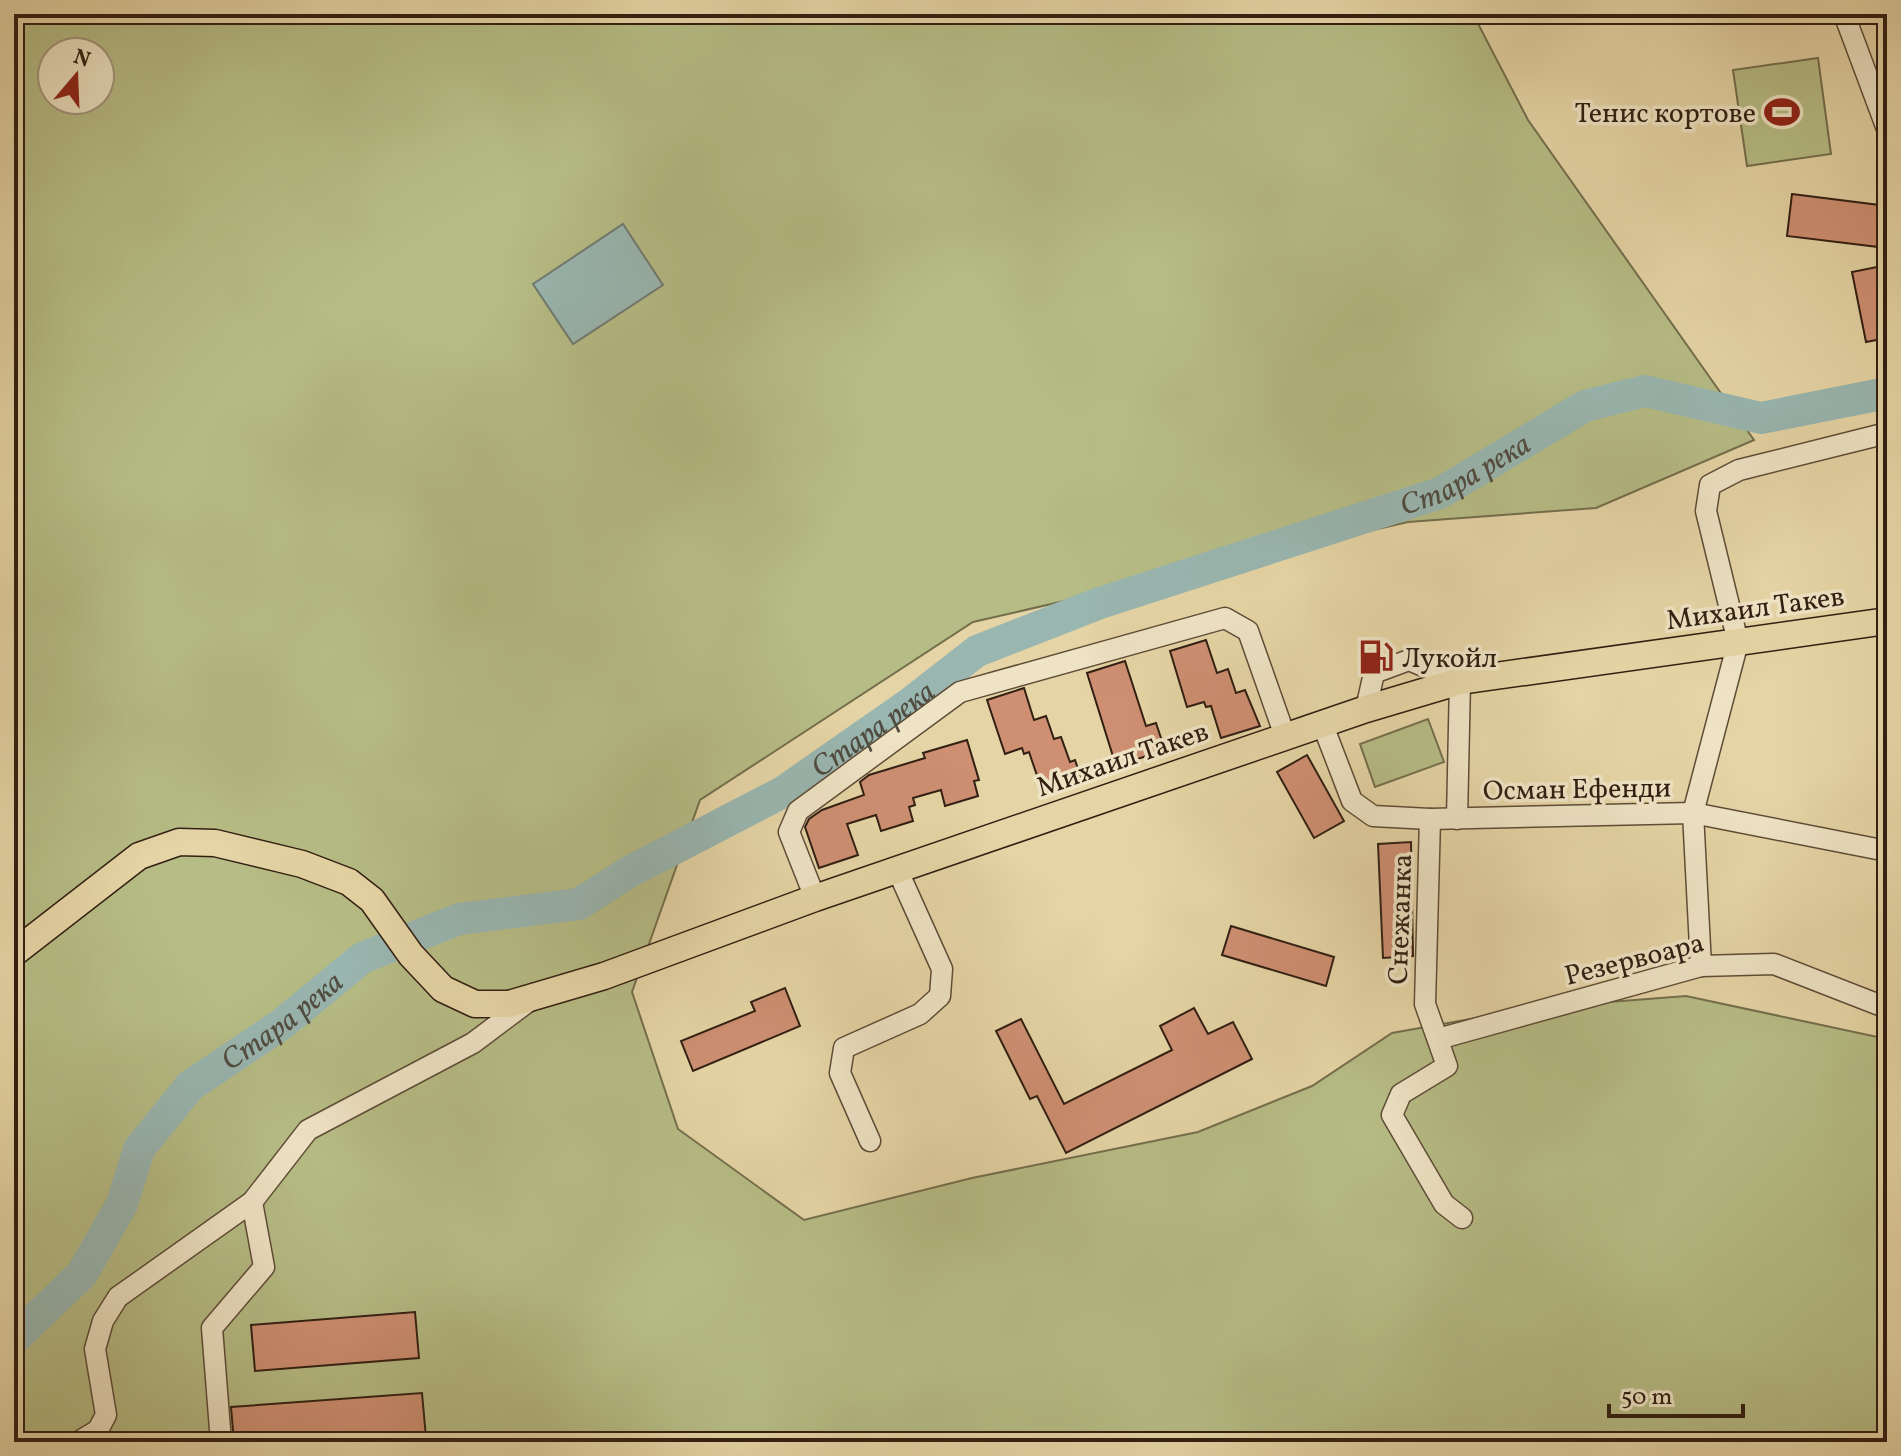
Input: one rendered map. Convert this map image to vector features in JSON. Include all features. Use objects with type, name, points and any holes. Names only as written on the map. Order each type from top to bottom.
[{"type":"main road","name":"Михаил Такев","points":[[14,953],[125,865],[152,849],[179,842],[215,843],[318,868],[349,882],[372,900],[433,981],[458,998],[492,1005],[529,1001],[897,869],[1322,723],[1460,681],[1887,621]]},
{"type":"street","points":[[1844,14],[1887,128]]},
{"type":"street","points":[[1701,966],[1693,813],[1738,642],[1706,511],[1710,485],[1739,470],[1887,433]]},
{"type":"street","points":[[815,898],[789,832],[798,811],[960,692],[1225,618],[1248,631],[1285,736]]},
{"type":"street","points":[[1457,819],[1460,681]]},
{"type":"street","name":"Осман Ефенди","points":[[1322,723],[1352,801],[1373,816],[1457,819],[1693,813],[1887,851]]},
{"type":"street","name":"Снежанка","points":[[1430,819],[1425,1004],[1447,1066],[1401,1094],[1392,1115],[1444,1204],[1462,1218]]},
{"type":"street","points":[[870,1141],[840,1073],[844,1048],[920,1014],[940,996],[942,969],[897,869]]},
{"type":"street","name":"Резервоара","points":[[1438,1039],[1701,966],[1774,964],[1887,1008]]},
{"type":"street","points":[[78,1442],[98,1430],[106,1415],[95,1349],[103,1321],[118,1297],[252,1202],[308,1130],[473,1043],[529,1001]]},
{"type":"street","points":[[221,1442],[212,1328],[264,1267],[252,1202]]},
{"type":"green space","points":[[14,14],[1473,14],[1528,120],[1754,440],[1596,508],[1408,522],[973,622],[700,800],[632,992],[678,1129],[804,1220],[972,1178],[1198,1132],[1312,1086],[1392,1033],[1532,1008],[1686,996],[1887,1039],[1887,1442],[14,1442]]},
{"type":"green space","name":"Тенис кортове","points":[[1818,58],[1831,154],[1747,166],[1733,70]]},
{"type":"green space","points":[[1428,719],[1444,762],[1375,787],[1360,744]]},
{"type":"water","points":[[623,224],[663,285],[573,344],[533,284]]},
{"type":"building","points":[[1792,194],[1887,206],[1887,248],[1787,236]]},
{"type":"building","points":[[1887,265],[1887,338],[1866,342],[1852,272]]},
{"type":"building","points":[[1206,640],[1217,673],[1228,669],[1236,693],[1245,690],[1260,726],[1221,738],[1211,706],[1206,707],[1204,702],[1187,707],[1170,651]]},
{"type":"building","points":[[1125,661],[1146,726],[1156,723],[1165,750],[1116,766],[1087,673]]},
{"type":"building","points":[[1024,688],[1034,720],[1046,716],[1054,739],[1061,737],[1070,762],[1075,760],[1083,783],[1044,796],[1029,752],[1024,754],[1022,748],[1005,754],[987,700]]},
{"type":"building","points":[[967,740],[979,780],[974,781],[978,796],[945,806],[941,790],[913,798],[915,805],[909,807],[913,821],[881,831],[876,815],[847,824],[858,855],[819,868],[805,827],[809,819],[822,810],[864,795],[860,782],[869,775],[925,758],[923,753]]},
{"type":"building","points":[[1307,755],[1344,821],[1314,838],[1277,772]]},
{"type":"building","points":[[1411,842],[1413,956],[1383,958],[1378,844]]},
{"type":"building","points":[[1231,926],[1334,957],[1326,986],[1222,955]]},
{"type":"building","points":[[785,988],[800,1026],[693,1071],[681,1041],[755,1011],[751,1002]]},
{"type":"building","points":[[1194,1008],[1208,1034],[1233,1022],[1252,1059],[1066,1153],[1037,1096],[1030,1099],[996,1031],[1021,1019],[1064,1104],[1172,1050],[1160,1026]]},
{"type":"building","points":[[415,1312],[419,1358],[255,1371],[251,1325]]},
{"type":"building","points":[[422,1393],[426,1438],[371,1442],[234,1442],[231,1407]]},
{"type":"waterway","name":"Стара река","points":[[14,1339],[82,1274],[122,1204],[139,1149],[190,1086],[282,1024],[362,958],[459,919],[579,904],[629,872],[783,792],[909,704],[977,651],[1100,603],[1440,493],[1585,406],[1645,391],[1761,418],[1887,393]]},
{"type":"place","name":"Тенис кортове","points":[[1782,112]]},
{"type":"place","name":"Лукойл","points":[[1376,657]]}]
